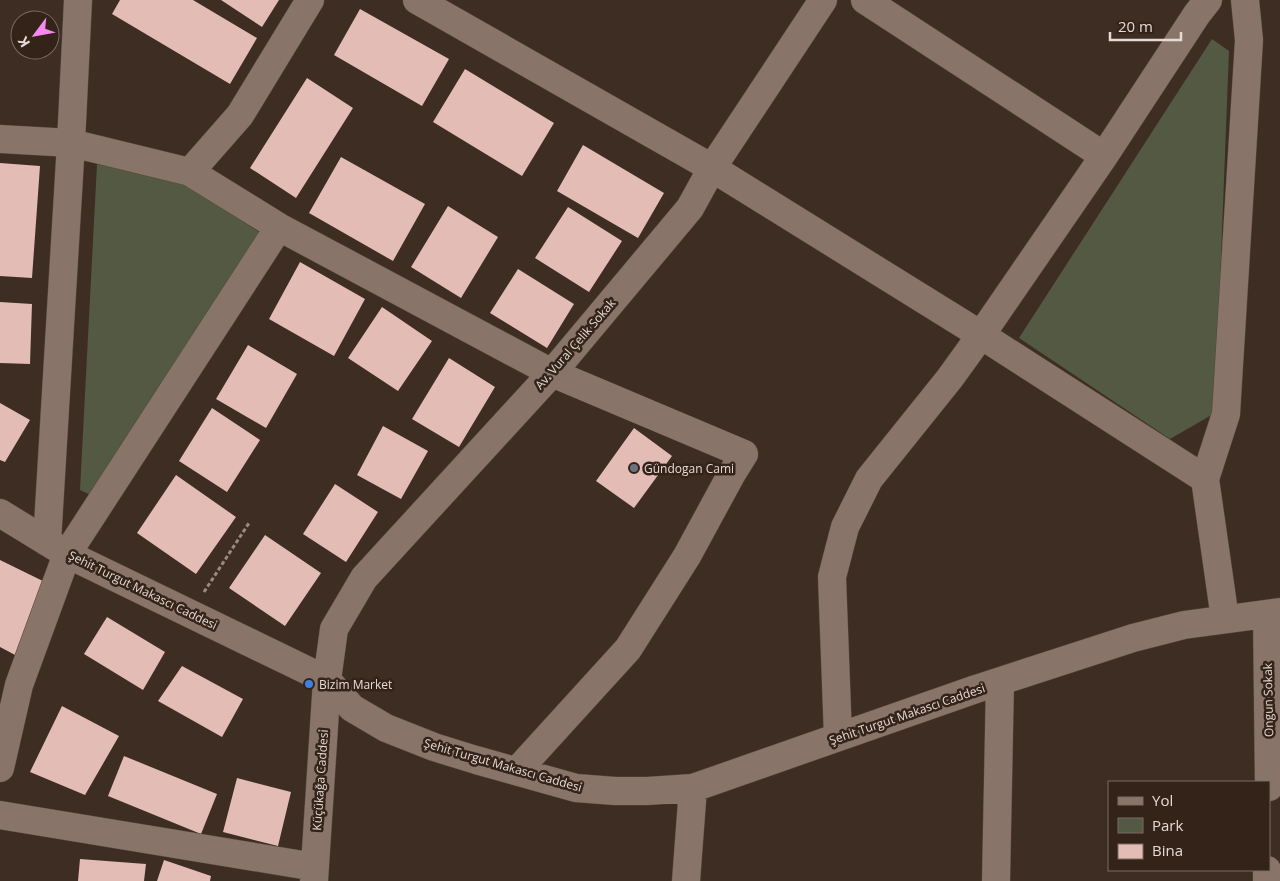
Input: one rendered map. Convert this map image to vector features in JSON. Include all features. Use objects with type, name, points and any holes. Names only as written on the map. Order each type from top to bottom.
[{"type":"street","points":[[0,768],[19,685],[57,548],[71,143],[78,0]]},
{"type":"street","points":[[190,172],[240,116],[310,0]]},
{"type":"street","points":[[417,0],[712,168],[981,335],[1205,479]]},
{"type":"street","name":"Av. Vural Çelik Sokak","points":[[327,680],[334,629],[364,578],[552,373],[690,208],[712,168],[823,0]]},
{"type":"street","points":[[865,0],[1104,156]]},
{"type":"street","points":[[838,738],[832,577],[844,527],[869,479],[950,378],[981,335],[1208,0]]},
{"type":"street","points":[[1225,619],[1205,479],[1226,414],[1249,40],[1245,0]]},
{"type":"street","points":[[0,139],[71,143],[190,172],[279,227],[552,373],[744,454],[687,556],[628,649],[517,771]]},
{"type":"street","points":[[57,548],[279,227]]},
{"type":"street","name":"Şehit Turgut Makascı Caddesi","points":[[0,513],[57,548],[327,680],[352,708],[386,728],[434,747],[576,788],[615,791],[693,788],[1133,638],[1184,625],[1274,613]]},
{"type":"street","name":"Ongun Sokak","points":[[1269,781],[1274,613]]},
{"type":"street","name":"Küçükağa Caddesi","points":[[315,874],[327,680]]},
{"type":"street","points":[[996,881],[1000,682]]},
{"type":"street","points":[[686,881],[693,788]]},
{"type":"street","points":[[0,815],[315,874]]},
{"type":"path","points":[[190,613],[249,523]]},
{"type":"green space","points":[[1212,39],[1229,51],[1215,413],[1170,439],[1019,338]]},
{"type":"green space","points":[[97,164],[183,182],[259,232],[95,497],[80,490]]},
{"type":"building","points":[[120,0],[193,0],[257,38],[230,84],[112,14]]},
{"type":"building","points":[[221,0],[279,0],[262,27]]},
{"type":"building","points":[[360,9],[449,59],[422,106],[334,55]]},
{"type":"building","points":[[465,69],[554,123],[522,176],[433,122]]},
{"type":"building","points":[[307,78],[353,108],[296,198],[250,168]]},
{"type":"building","points":[[583,145],[664,193],[638,238],[557,191]]},
{"type":"building","points":[[341,157],[425,204],[393,261],[309,213]]},
{"type":"building","points":[[0,163],[40,166],[32,278],[0,276]]},
{"type":"building","points":[[448,206],[498,237],[461,298],[411,267]]},
{"type":"building","points":[[568,207],[622,241],[589,292],[535,258]]},
{"type":"building","points":[[300,262],[365,299],[334,356],[269,319]]},
{"type":"building","points":[[518,269],[574,304],[547,348],[490,313]]},
{"type":"building","points":[[0,302],[32,304],[30,364],[0,363]]},
{"type":"building","points":[[382,307],[432,341],[398,391],[348,358]]},
{"type":"building","points":[[248,345],[297,374],[266,428],[216,399]]},
{"type":"building","points":[[449,358],[495,387],[459,447],[412,419]]},
{"type":"building","points":[[0,403],[30,420],[5,462],[0,460]]},
{"type":"building","points":[[212,408],[260,440],[227,492],[179,461]]},
{"type":"building","points":[[383,426],[428,451],[401,499],[357,475]]},
{"type":"building","name":"Gündogan Cami","points":[[634,428],[672,456],[634,508],[596,481]]},
{"type":"building","points":[[176,475],[236,517],[196,574],[137,533]]},
{"type":"building","points":[[335,484],[378,512],[346,562],[303,534]]},
{"type":"building","points":[[265,535],[321,573],[285,626],[229,588]]},
{"type":"building","points":[[0,560],[51,585],[17,656],[0,647]]},
{"type":"building","points":[[107,617],[165,652],[143,690],[84,654]]},
{"type":"building","points":[[182,666],[243,699],[222,737],[158,701]]},
{"type":"building","points":[[62,706],[119,736],[85,795],[30,772]]},
{"type":"building","points":[[124,756],[217,794],[201,834],[108,796]]},
{"type":"building","points":[[237,778],[291,792],[278,846],[223,832]]},
{"type":"building","points":[[80,859],[146,864],[144,881],[78,881]]},
{"type":"building","points":[[164,860],[211,876],[210,881],[157,881]]},
{"type":"place","name":"Gündogan Cami","points":[[634,468]]},
{"type":"place","name":"Bizim Market","points":[[309,684]]}]
